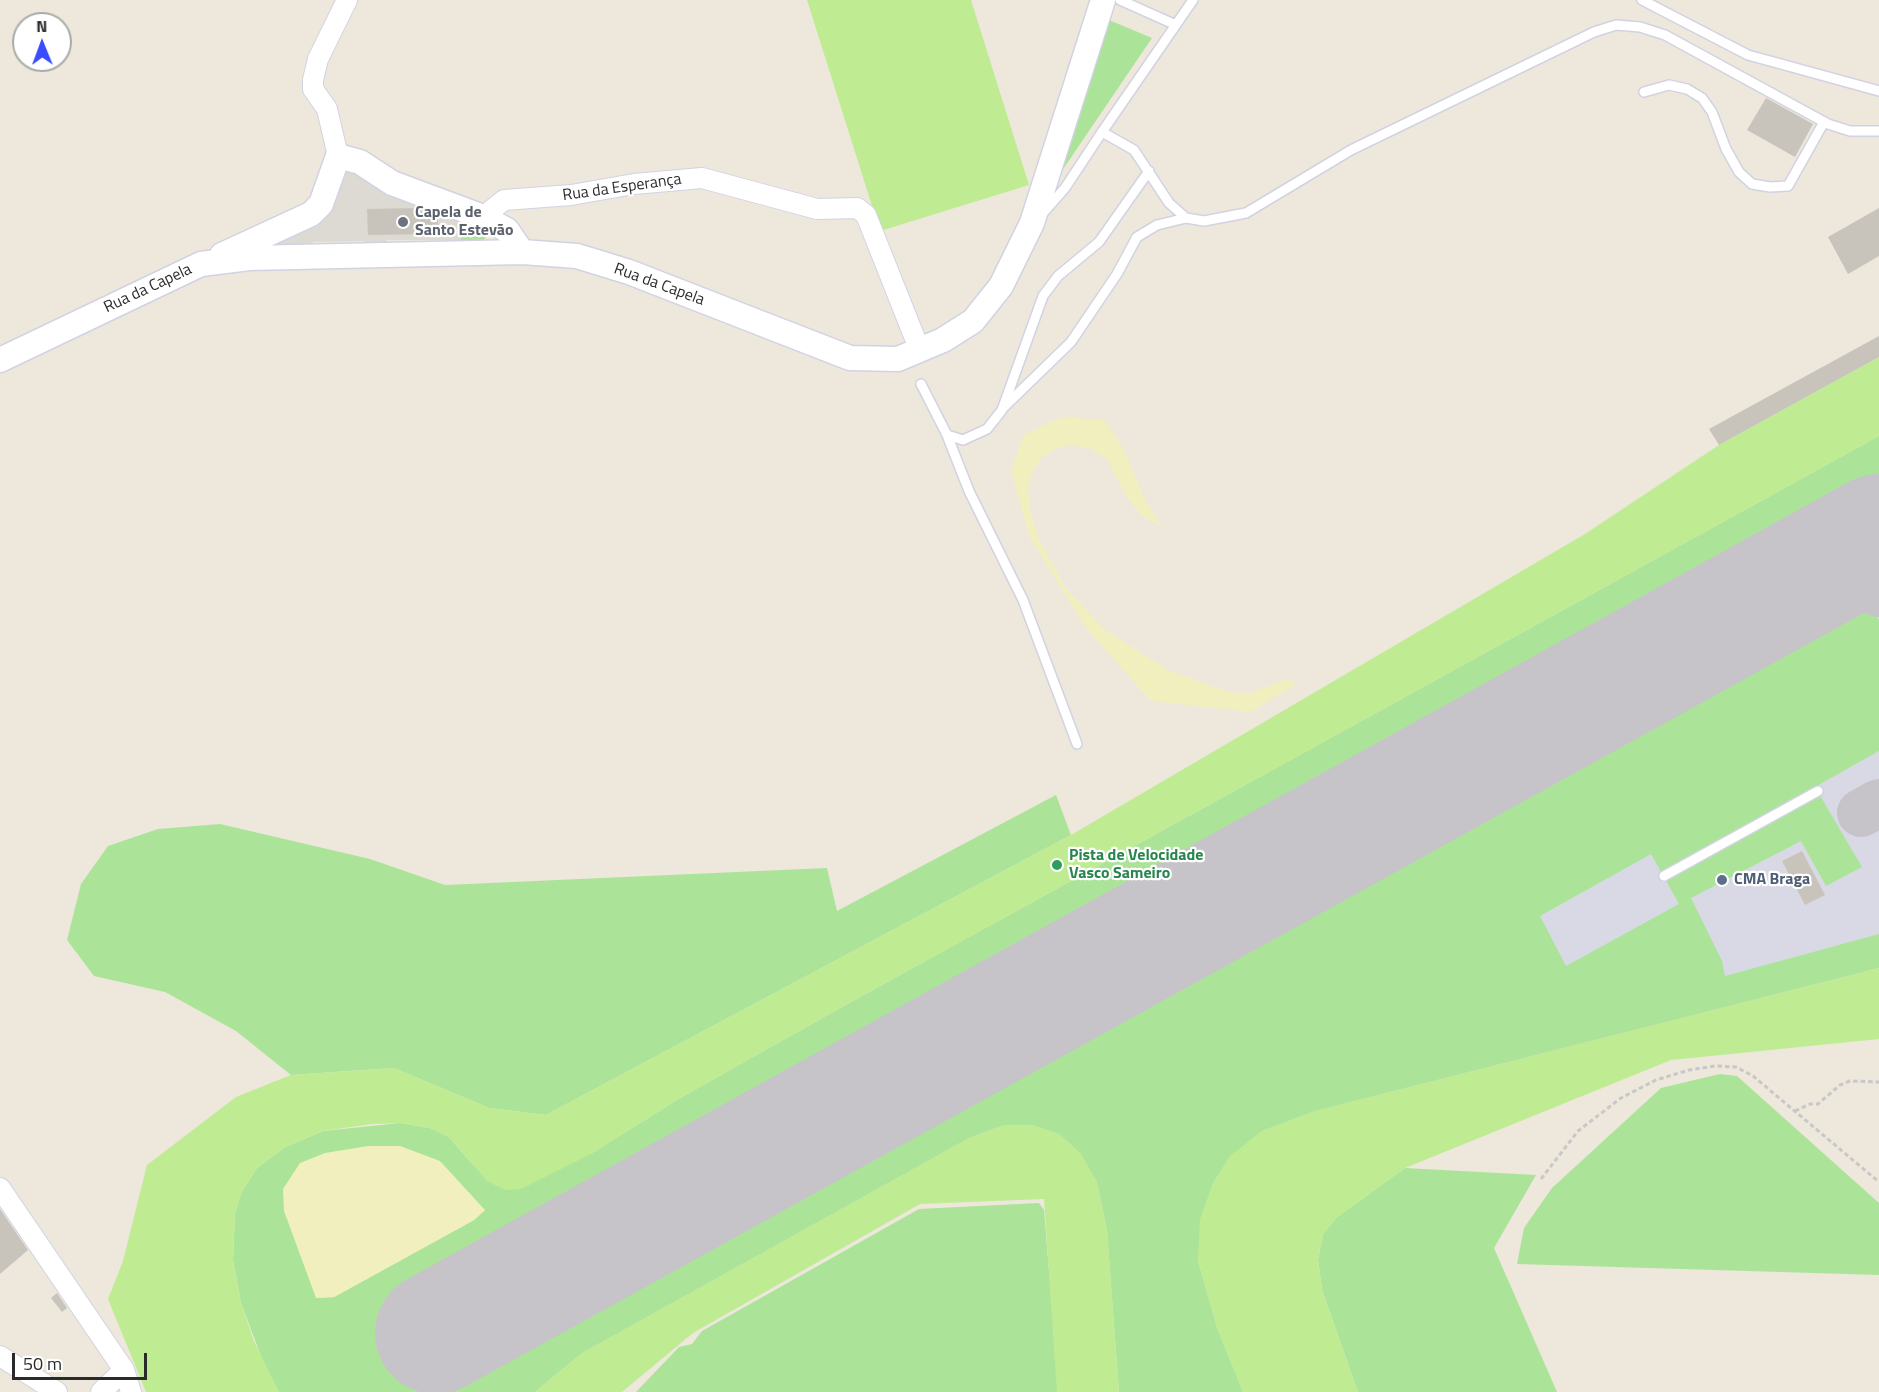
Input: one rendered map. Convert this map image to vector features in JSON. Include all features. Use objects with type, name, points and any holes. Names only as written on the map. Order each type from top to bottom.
[{"type":"street","points":[[201,264],[311,214],[321,204],[338,156],[327,109],[313,89],[313,80],[318,59],[347,0]]},
{"type":"street","name":"Rua da Capela","points":[[0,360],[201,264],[249,258],[522,252],[551,252],[577,256],[629,272],[850,357],[898,359],[921,351],[973,321],[1001,286],[1029,229],[1103,0]]},
{"type":"street","points":[[338,156],[360,162],[402,187],[483,217],[507,230],[522,252]]},
{"type":"street","name":"Rua da Esperança","points":[[483,217],[504,200],[571,195],[644,183],[702,178],[817,209],[857,208],[866,214],[921,351]]},
{"type":"street","points":[[0,1188],[124,1370],[131,1392]]},
{"type":"street","points":[[0,1356],[57,1392]]},
{"type":"street","points":[[101,1392],[124,1370]]},
{"type":"lane","points":[[1120,0],[1176,25]]},
{"type":"lane","points":[[1029,229],[1065,188],[1193,0]]},
{"type":"lane","points":[[1642,0],[1748,55],[1879,91]]},
{"type":"lane","points":[[947,435],[963,440],[987,429],[1002,410],[1071,342],[1117,274],[1137,237],[1157,225],[1186,218],[1204,221],[1246,213],[1351,150],[1594,32],[1616,25],[1640,27],[1665,35],[1824,122],[1850,131],[1879,131]]},
{"type":"lane","points":[[1644,92],[1669,86],[1687,89],[1702,98],[1712,112],[1726,149],[1739,172],[1752,184],[1770,187],[1788,186],[1824,122]]},
{"type":"lane","points":[[1102,132],[1134,150],[1169,203],[1186,218]]},
{"type":"lane","points":[[1002,410],[1043,296],[1058,276],[1099,242],[1149,171]]},
{"type":"lane","points":[[921,384],[947,435],[969,492],[1023,600],[1077,744]]},
{"type":"lane","points":[[1664,876],[1818,792]]},
{"type":"path","points":[[1541,1179],[1578,1131],[1621,1098],[1656,1080],[1689,1070],[1736,1066],[1753,1076],[1879,1182]]},
{"type":"path","points":[[1795,1111],[1810,1104],[1818,1104],[1840,1084],[1850,1081],[1879,1082]]},
{"type":"shaded area","points":[[345,167],[461,215],[461,240],[386,240],[386,248],[366,248],[365,241],[313,242],[312,249],[265,249],[270,240],[330,214]]},
{"type":"shaded area","points":[[1879,436],[1879,968],[1655,1026],[1198,1261],[1243,1392],[1119,1392],[1107,1230],[1059,1134],[582,1353],[535,1392],[279,1392],[521,1189]]},
{"type":"green space","points":[[807,0],[971,0],[1029,185],[880,231]]},
{"type":"green space","points":[[1109,20],[1152,38],[1053,184]]},
{"type":"green space","points":[[461,215],[482,229],[486,237],[482,243],[461,245]]},
{"type":"green space","name":"Pista de Velocidade Vasco Sameiro","points":[[1879,357],[1879,436],[840,1008],[680,1098],[591,1154],[521,1189],[505,1190],[487,1181],[449,1137],[430,1128],[400,1123],[372,1124],[323,1131],[285,1147],[257,1168],[242,1191],[235,1213],[233,1260],[241,1303],[254,1341],[279,1392],[146,1392],[108,1299],[123,1261],[147,1165],[236,1097],[291,1075],[394,1068],[489,1108],[546,1115],[1071,835],[1585,534],[1719,445]]},
{"type":"green space","points":[[1879,436],[1879,502],[1483,723],[419,1304],[451,1362],[1847,589],[1857,588],[1879,620],[1879,751],[1815,787],[1862,867],[1826,886],[1801,841],[1691,898],[1722,961],[1725,976],[1879,934],[1879,968],[1315,1111],[1262,1131],[1230,1157],[1213,1183],[1198,1261],[1217,1328],[1243,1392],[1119,1392],[1107,1230],[1097,1182],[1080,1153],[1059,1134],[1032,1125],[1004,1125],[969,1138],[582,1353],[535,1392],[279,1392],[267,1372],[241,1303],[233,1260],[235,1213],[242,1191],[257,1168],[285,1147],[323,1131],[400,1123],[430,1128],[449,1137],[473,1165],[591,1154],[680,1098]],"holes":[[[1651,854],[1679,904],[1566,966],[1540,916]],[[485,1210],[474,1220],[334,1297],[316,1298]]]},
{"type":"green space","points":[[1056,795],[1071,835],[546,1115],[489,1108],[394,1068],[291,1075],[236,1031],[165,992],[94,976],[67,940],[81,884],[108,846],[158,829],[220,824],[370,859],[445,885],[827,868],[837,911]]},
{"type":"green space","points":[[1879,968],[1879,1039],[1671,1060],[1405,1168],[1337,1217],[1323,1235],[1318,1260],[1322,1290],[1358,1392],[1243,1392],[1217,1328],[1198,1261],[1200,1219],[1213,1183],[1230,1156],[1262,1131],[1315,1111]]},
{"type":"green space","points":[[1720,1074],[1737,1076],[1879,1203],[1879,1275],[1517,1264],[1524,1228],[1552,1188],[1661,1088]]},
{"type":"green space","points":[[1004,1125],[1032,1125],[1059,1134],[1080,1153],[1097,1182],[1107,1230],[1119,1392],[1057,1392],[1044,1199],[920,1204],[693,1333],[622,1392],[535,1392],[582,1353],[969,1138]]},
{"type":"green space","points":[[1405,1168],[1536,1175],[1494,1248],[1557,1392],[1358,1392],[1322,1290],[1318,1260],[1323,1234],[1337,1217]]},
{"type":"green space","points":[[1039,1203],[1044,1210],[1059,1392],[636,1392],[679,1347],[692,1344],[702,1331],[919,1209]]},
{"type":"sand","points":[[1062,417],[1105,420],[1124,450],[1144,497],[1161,527],[1141,515],[1126,496],[1106,458],[1089,448],[1071,445],[1055,449],[1042,457],[1032,472],[1028,488],[1030,511],[1039,539],[1065,587],[1104,629],[1168,670],[1228,692],[1250,693],[1287,679],[1295,684],[1292,687],[1250,712],[1151,701],[1086,628],[1029,536],[1011,470],[1024,435]]},
{"type":"sand","points":[[368,1146],[400,1146],[440,1161],[485,1210],[474,1220],[334,1297],[316,1298],[284,1211],[283,1189],[300,1163],[325,1153]]},
{"type":"building","points":[[1766,98],[1813,124],[1795,157],[1747,130]]},
{"type":"building","name":"Capela de Santo Estevão","points":[[417,208],[438,215],[438,234],[368,235],[367,209]]},
{"type":"building","points":[[1879,208],[1879,256],[1848,274],[1828,237]]},
{"type":"building","points":[[1879,336],[1879,357],[1719,445],[1709,429]]},
{"type":"building","points":[[1802,851],[1825,895],[1805,905],[1782,861]]},
{"type":"building","points":[[0,1209],[28,1250],[0,1274]]},
{"type":"building","points":[[57,1293],[67,1308],[62,1312],[51,1298]]},
{"type":"taxiway","points":[[1832,561],[1845,559],[1858,563],[1866,570],[1879,593]]},
{"type":"taxiway","points":[[1861,813],[1879,803]]},
{"type":"runway","points":[[436,1333],[1879,535]]},
{"type":"place","name":"Capela de Santo Estevão","points":[[403,222]]},
{"type":"place","name":"Pista de Velocidade Vasco Sameiro","points":[[1057,865]]},
{"type":"place","name":"CMA Braga","points":[[1722,880]]}]
